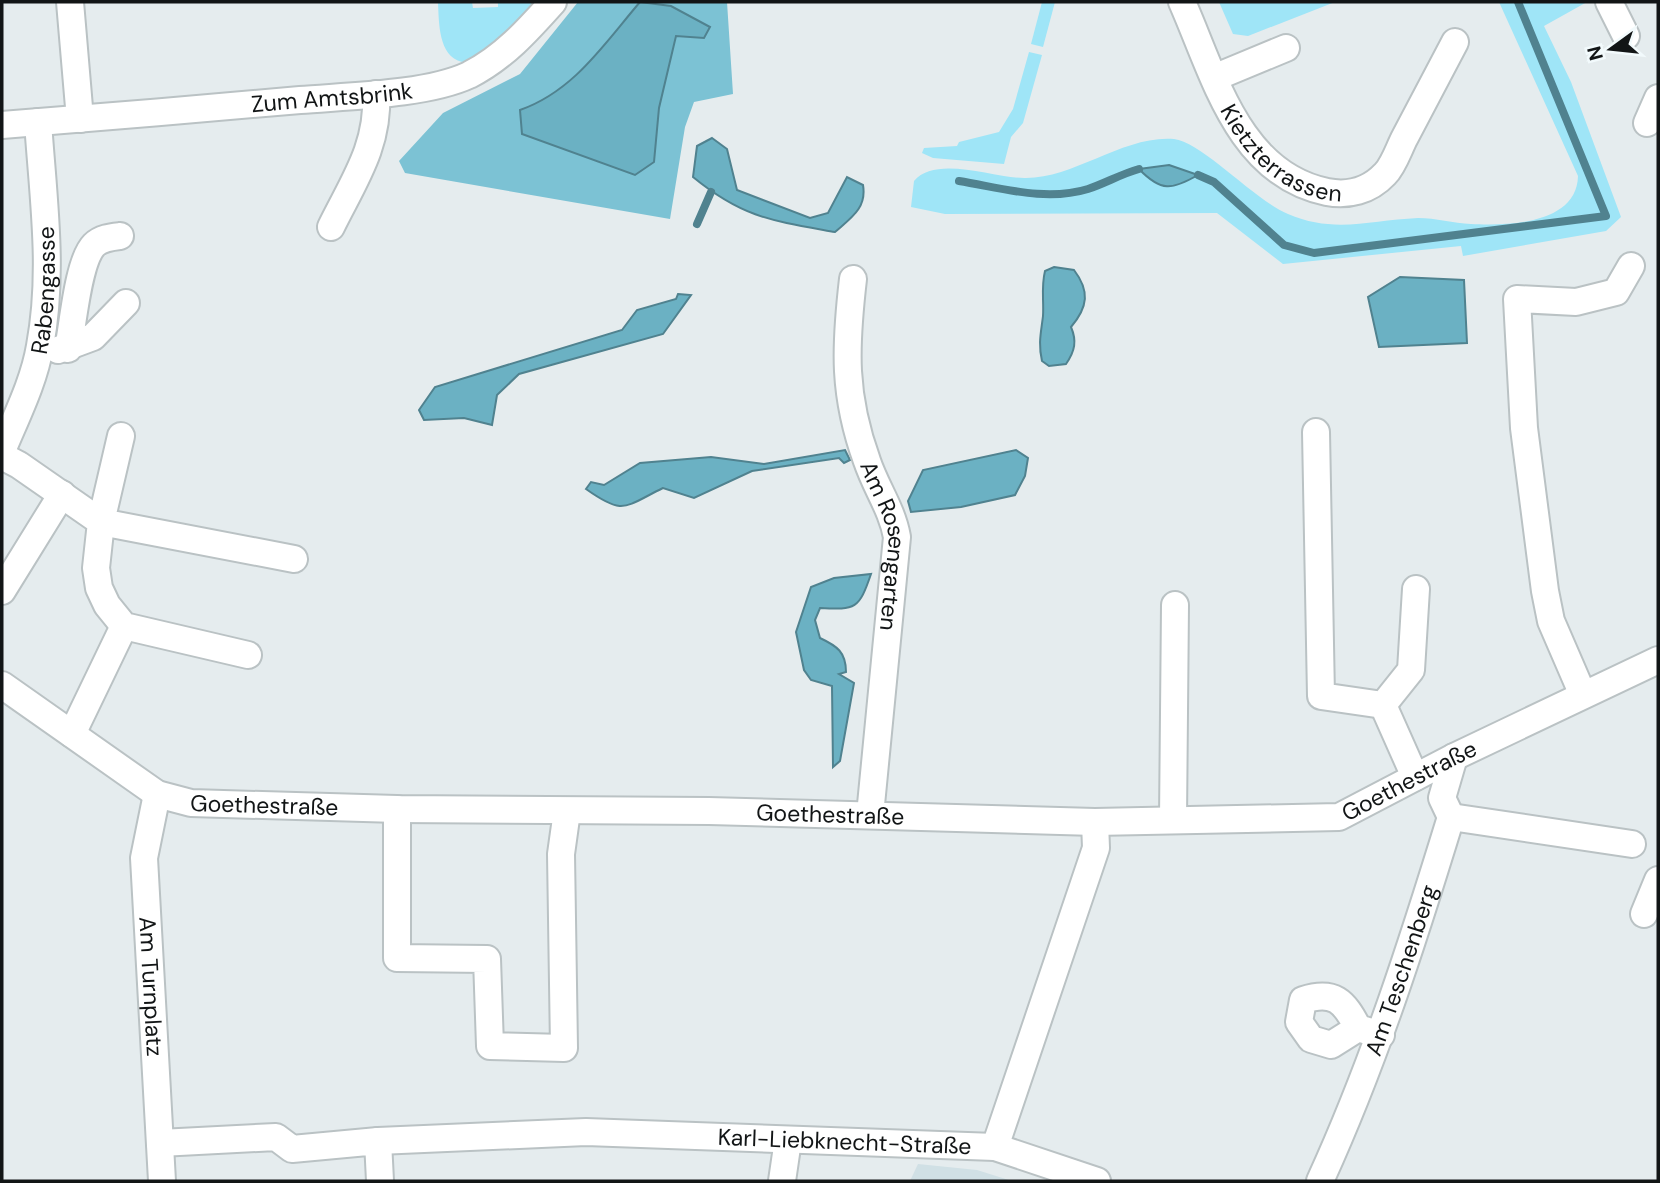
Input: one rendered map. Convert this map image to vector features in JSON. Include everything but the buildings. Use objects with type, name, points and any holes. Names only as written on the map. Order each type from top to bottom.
[{"type":"street","points":[[70,2],[80,118]]},
{"type":"street","name":"Zum Amtsbrink","points":[[2,125],[376,94],[467,76],[495,60],[523,36],[552,2]]},
{"type":"street","name":"Kietzterrassen","points":[[1182,2],[1240,131],[1259,155],[1287,178],[1313,189],[1342,195],[1361,191],[1386,174],[1455,42]]},
{"type":"street","points":[[1609,2],[1626,36]]},
{"type":"street","points":[[1216,77],[1286,48]]},
{"type":"street","points":[[331,228],[373,143],[377,122],[376,94]]},
{"type":"street","points":[[1647,124],[1658,98]]},
{"type":"street","name":"Rabengasse","points":[[2,451],[40,348],[47,294],[48,250],[38,122]]},
{"type":"street","points":[[68,349],[85,262],[94,246],[106,238],[120,236]]},
{"type":"street","points":[[1583,695],[1551,621],[1545,591],[1524,428],[1517,299],[1576,302],[1616,292],[1632,266]]},
{"type":"street","name":"Am Rosengarten","points":[[853,279],[845,346],[850,410],[897,537],[870,815]]},
{"type":"street","points":[[40,348],[68,349],[93,337],[126,303]]},
{"type":"street","points":[[1316,432],[1321,696],[1383,705]]},
{"type":"street","points":[[121,436],[101,522],[96,568],[99,589],[107,605],[124,626],[247,655]]},
{"type":"street","points":[[2,456],[19,464],[101,522],[295,559]]},
{"type":"street","points":[[2,591],[62,494]]},
{"type":"street","points":[[1383,705],[1411,670],[1416,589]]},
{"type":"street","points":[[1174,820],[1175,606]]},
{"type":"street","points":[[72,734],[124,626]]},
{"type":"street","name":"Goethestraße","points":[[6,695],[72,734],[158,794],[191,803],[397,809],[870,815],[1095,822],[1339,817],[1454,757],[1658,660]]},
{"type":"street","points":[[1383,705],[1415,777]]},
{"type":"street","name":"Am Teschenberg","points":[[1320,1181],[1349,1117],[1370,1032],[1451,817],[1443,798],[1454,757]]},
{"type":"street","name":"Am Turnplatz","points":[[158,794],[144,858],[162,1181]]},
{"type":"street","points":[[397,809],[397,958],[487,959],[490,1046],[564,1048],[561,854],[567,811]]},
{"type":"street","points":[[1451,817],[1632,844]]},
{"type":"street","points":[[995,1147],[1096,848],[1095,822]]},
{"type":"street","points":[[1644,914],[1658,880]]},
{"type":"street","name":"Karl-Liebknecht-Straße","points":[[160,1143],[276,1136],[292,1149],[378,1141],[586,1132],[995,1147],[1097,1181]]},
{"type":"street","points":[[782,1181],[788,1140]]},
{"type":"street","points":[[378,1141],[380,1181]]},
{"type":"shaded area","points":[[438,2],[472,2],[473,8],[498,7],[498,2],[537,2],[485,55],[462,62],[454,59],[444,46]]},
{"type":"shaded area","points":[[578,2],[727,2],[733,94],[694,102],[685,127],[670,219],[405,173],[399,161],[443,113],[520,74]]},
{"type":"shaded area","points":[[640,2],[671,6],[710,27],[704,38],[676,36],[659,108],[654,162],[635,175],[522,134],[520,110],[539,102],[572,79]]},
{"type":"shaded area","points":[[1042,2],[1055,2],[1043,47],[1031,44]]},
{"type":"shaded area","points":[[1219,2],[1335,2],[1248,36],[1233,34]]},
{"type":"shaded area","points":[[1499,2],[1587,2],[1544,26],[1571,82],[1621,217],[1606,231],[1463,256],[1461,246],[1283,264],[1217,213],[945,214],[911,207],[914,181],[924,173],[937,169],[951,168],[1026,178],[1044,176],[1137,143],[1174,139],[1199,150],[1274,207],[1305,220],[1337,225],[1418,218],[1486,224],[1538,219],[1566,204],[1575,192],[1578,176]]},
{"type":"shaded area","points":[[1029,52],[1042,55],[1023,123],[1011,137],[1004,164],[933,158],[922,153],[924,148],[957,146],[959,142],[999,132],[1013,109]]},
{"type":"shaded area","points":[[712,138],[727,149],[737,190],[810,218],[828,213],[847,177],[863,185],[863,200],[852,217],[835,232],[776,221],[744,210],[693,177],[697,146]]},
{"type":"shaded area","points":[[1169,165],[1198,175],[1181,184],[1167,186],[1154,182],[1139,169]]},
{"type":"shaded area","points":[[1054,267],[1074,270],[1083,285],[1085,299],[1081,313],[1071,327],[1074,341],[1069,359],[1066,364],[1049,366],[1042,361],[1040,338],[1045,271]]},
{"type":"shaded area","points":[[1400,277],[1464,280],[1467,343],[1379,347],[1368,297]]},
{"type":"shaded area","points":[[678,294],[691,295],[663,334],[519,374],[497,395],[492,425],[464,418],[424,420],[419,410],[435,387],[622,330],[637,310],[676,299]]},
{"type":"shaded area","points":[[845,450],[850,460],[844,463],[839,458],[752,471],[694,498],[663,488],[632,504],[617,506],[586,489],[591,482],[604,485],[640,463],[711,457],[764,464]]},
{"type":"shaded area","points":[[1016,450],[1028,458],[1025,476],[1015,495],[961,507],[911,512],[908,501],[923,470]]},
{"type":"shaded area","points":[[871,574],[859,601],[849,607],[820,608],[815,620],[820,638],[836,647],[844,659],[846,672],[839,674],[854,683],[840,761],[833,767],[832,686],[811,680],[804,670],[796,632],[811,587],[834,578]]},
{"type":"shaded area","points":[[918,1164],[977,1170],[1012,1181],[910,1181]]},
{"type":"waterway","points":[[1198,175],[1214,182],[1284,245],[1314,253],[1606,216],[1518,2]]},
{"type":"waterway","points":[[959,181],[1040,194],[1072,193],[1139,169]]},
{"type":"waterway","points":[[697,224],[711,192]]}]
